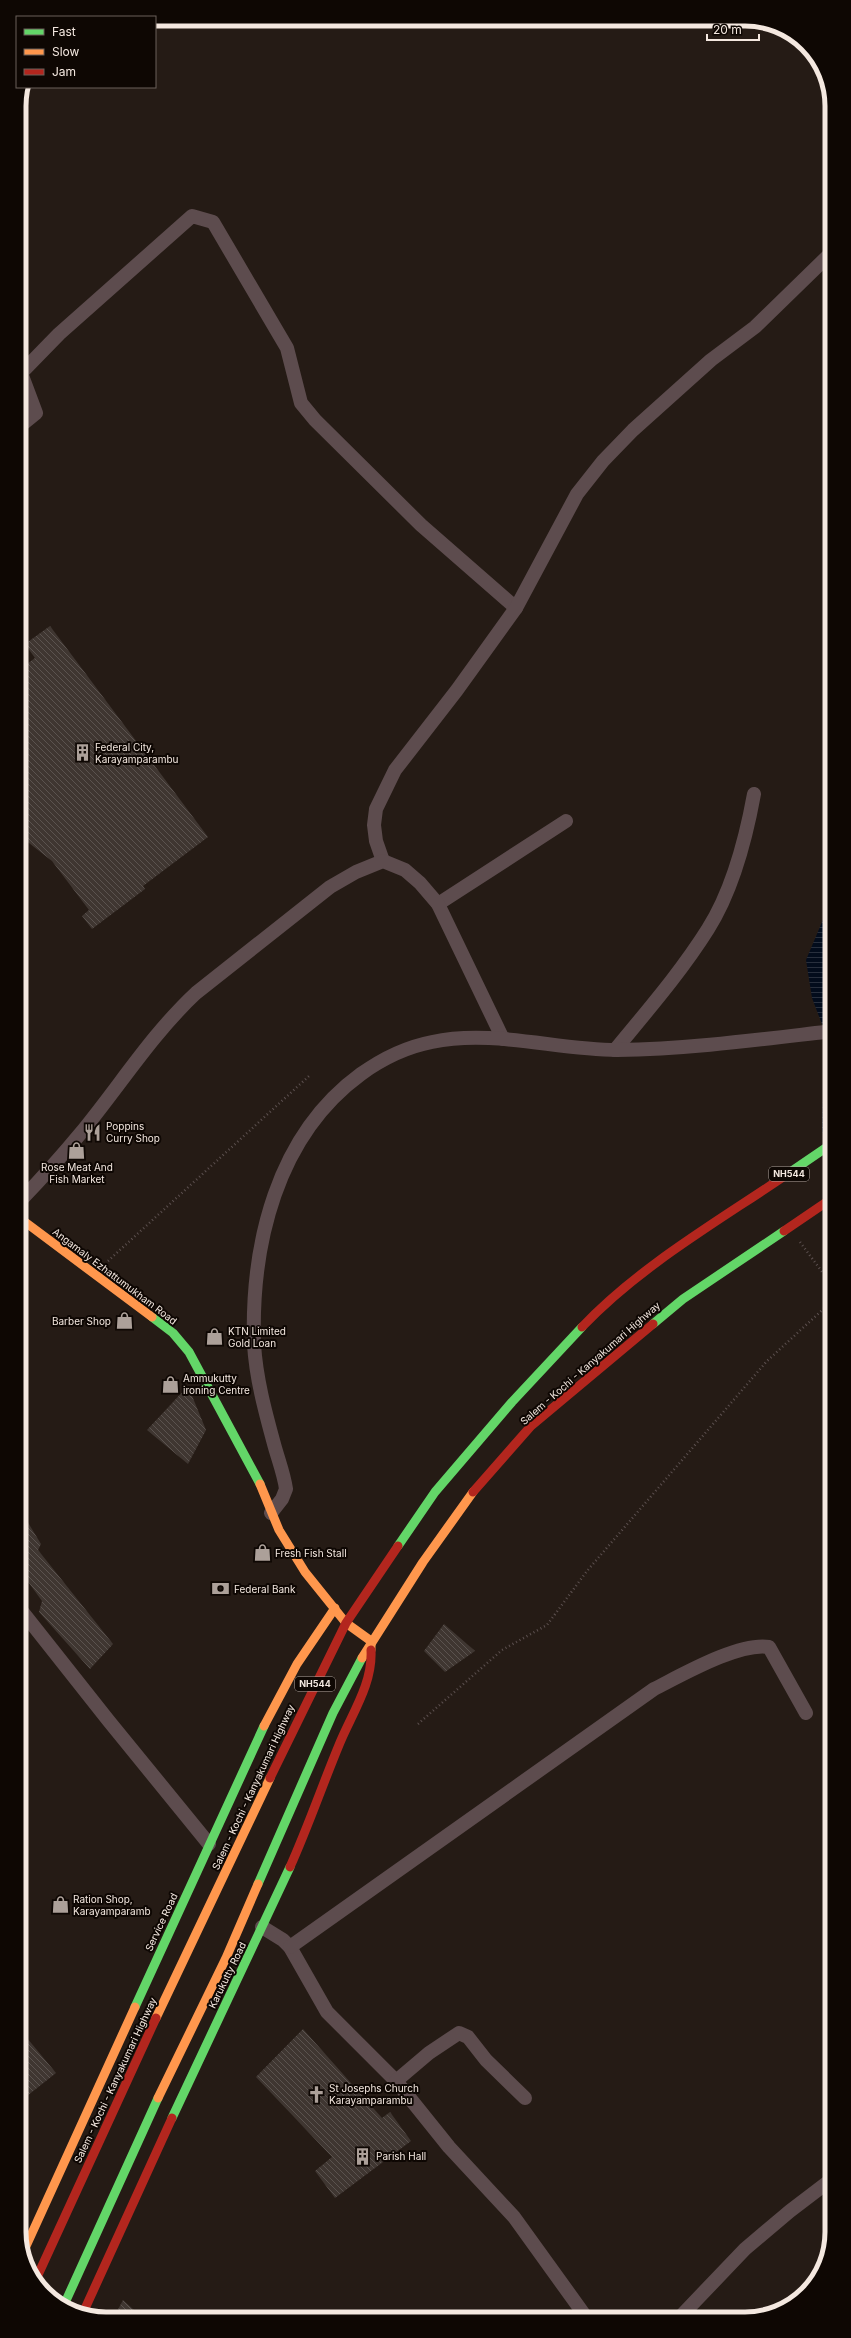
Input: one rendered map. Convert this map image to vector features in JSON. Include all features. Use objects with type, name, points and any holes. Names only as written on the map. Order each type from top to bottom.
[{"type":"main road","name":"Salem - Kochi - Kanyakumari Highway","points":[[38,2274],[275,1766],[346,1623],[435,1492],[512,1402],[595,1314],[658,1262],[825,1148]]},
{"type":"main road","name":"NH544","points":[[788,1227],[825,1202]]},
{"type":"main road","name":"Angamaly Ezhattumukham Road","points":[[26,1223],[173,1332],[189,1352],[257,1476],[271,1513],[305,1572],[346,1623],[371,1641]]},
{"type":"main road","name":"Salem - Kochi - Kanyakumari Highway","points":[[66,2301],[147,2119],[226,1958],[333,1713],[371,1641],[422,1562],[471,1494],[531,1426],[683,1299],[788,1227]]},
{"type":"main road","name":"Service Road","points":[[27,2244],[209,1844],[279,1696],[316,1632],[335,1608]]},
{"type":"main road","name":"Karukutty Road","points":[[84,2309],[146,2169],[262,1928],[309,1823],[339,1745],[372,1669],[373,1655],[371,1641]]},
{"type":"street","points":[[26,368],[59,334],[192,216],[213,222],[287,348],[301,403],[315,420],[421,525],[516,608]]},
{"type":"street","points":[[383,861],[376,841],[374,825],[376,809],[395,770],[457,690],[516,608],[577,494],[603,461],[633,430],[711,360],[755,327],[825,259]]},
{"type":"street","points":[[26,386],[36,413],[26,421]]},
{"type":"street","points":[[615,1050],[678,973],[709,928],[719,909],[741,848],[754,794]]},
{"type":"street","points":[[438,904],[566,821]]},
{"type":"street","points":[[26,1194],[81,1133],[158,1031],[196,993],[330,887],[356,872],[383,861],[405,870],[420,883],[438,904],[503,1039]]},
{"type":"street","points":[[271,1513],[285,1494],[285,1483],[262,1399],[254,1346],[254,1320],[264,1231],[282,1172],[295,1147],[313,1121],[337,1093],[369,1068],[400,1051],[432,1042],[468,1039],[503,1039],[615,1050],[689,1047],[825,1032]]},
{"type":"street","points":[[26,1616],[209,1844]]},
{"type":"street","points":[[290,1947],[654,1688],[720,1658],[759,1645],[769,1647],[806,1713]]},
{"type":"street","points":[[262,1928],[283,1940],[290,1947],[327,2012],[396,2081],[449,2147],[514,2217],[582,2312]]},
{"type":"street","points":[[396,2081],[429,2053],[459,2033],[468,2037],[486,2060],[525,2098]]},
{"type":"street","points":[[685,2312],[745,2249],[790,2211],[825,2184]]},
{"type":"path","points":[[93,1274],[309,1076]]},
{"type":"path","points":[[788,1227],[825,1276]]},
{"type":"path","points":[[418,1724],[502,1650],[547,1625],[588,1570],[768,1361],[825,1308]]},
{"type":"water","points":[[825,915],[825,1032],[812,998],[806,960]]},
{"type":"water","points":[[825,1032],[825,1145],[822,1129]]},
{"type":"building","name":"Federal City, Karayamparambu","points":[[50,626],[208,837],[143,886],[145,889],[92,929],[82,916],[89,910],[52,861],[26,841],[26,665],[35,658],[26,643]]},
{"type":"building","points":[[188,1386],[206,1430],[188,1464],[147,1430]]},
{"type":"building","points":[[26,1519],[41,1544],[38,1550],[113,1644],[90,1669],[39,1612],[42,1601],[26,1579]]},
{"type":"building","points":[[444,1624],[475,1651],[445,1672],[424,1651]]},
{"type":"building","name":"St Josephs Church Karayamparambu","points":[[303,2029],[382,2118],[390,2112],[411,2141],[335,2198],[315,2171],[332,2157],[256,2077]]},
{"type":"building","points":[[26,2037],[56,2073],[26,2097]]},
{"type":"building","points":[[123,2300],[136,2312],[117,2312]]},
{"type":"traffic: fast","points":[[786,1175],[825,1148]]},
{"type":"traffic: fast","points":[[653,1324],[683,1299],[784,1231]]},
{"type":"traffic: fast","points":[[152,1317],[173,1333],[189,1352],[260,1484]]},
{"type":"traffic: fast","points":[[398,1546],[435,1492],[512,1402],[582,1327]]},
{"type":"traffic: fast","points":[[258,1884],[333,1713],[362,1658]]},
{"type":"traffic: fast","points":[[135,2007],[264,1726]]},
{"type":"traffic: fast","points":[[172,2118],[290,1867]]},
{"type":"traffic: fast","points":[[66,2301],[158,2098]]},
{"type":"traffic: slow","points":[[26,1223],[152,1317]]},
{"type":"traffic: slow","points":[[260,1484],[279,1530],[305,1572],[346,1623],[371,1641],[371,1650]]},
{"type":"traffic: slow","points":[[362,1658],[423,1562],[473,1492]]},
{"type":"traffic: slow","points":[[264,1726],[297,1664],[335,1608]]},
{"type":"traffic: slow","points":[[156,2018],[270,1778]]},
{"type":"traffic: slow","points":[[158,2098],[226,1958],[258,1884]]},
{"type":"traffic: slow","points":[[27,2244],[135,2007]]},
{"type":"traffic: jam","points":[[582,1327],[605,1305],[654,1264],[786,1175]]},
{"type":"traffic: jam","points":[[784,1231],[825,1203]]},
{"type":"traffic: jam","points":[[473,1492],[531,1426],[653,1324]]},
{"type":"traffic: jam","points":[[270,1778],[346,1623],[398,1546]]},
{"type":"traffic: jam","points":[[290,1867],[339,1745],[365,1687],[371,1663],[371,1650]]},
{"type":"traffic: jam","points":[[38,2274],[156,2018]]},
{"type":"traffic: jam","points":[[85,2309],[172,2118]]},
{"type":"place","name":"Federal City, Karayamparambu","points":[[82,753]]},
{"type":"place","name":"Poppins Curry Shop","points":[[93,1132]]},
{"type":"place","name":"Rose Meat And Fish Market","points":[[77,1150]]},
{"type":"place","name":"Barber Shop","points":[[124,1321]]},
{"type":"place","name":"KTN Limited Gold Loan","points":[[215,1337]]},
{"type":"place","name":"Ammukutty ironing Centre","points":[[170,1384]]},
{"type":"place","name":"Fresh Fish Stall","points":[[262,1553]]},
{"type":"place","name":"Federal Bank","points":[[221,1589]]},
{"type":"place","name":"Ration Shop, Karayamparamb","points":[[60,1905]]},
{"type":"place","name":"St Josephs Church Karayamparambu","points":[[316,2094]]},
{"type":"place","name":"Parish Hall","points":[[363,2156]]}]
